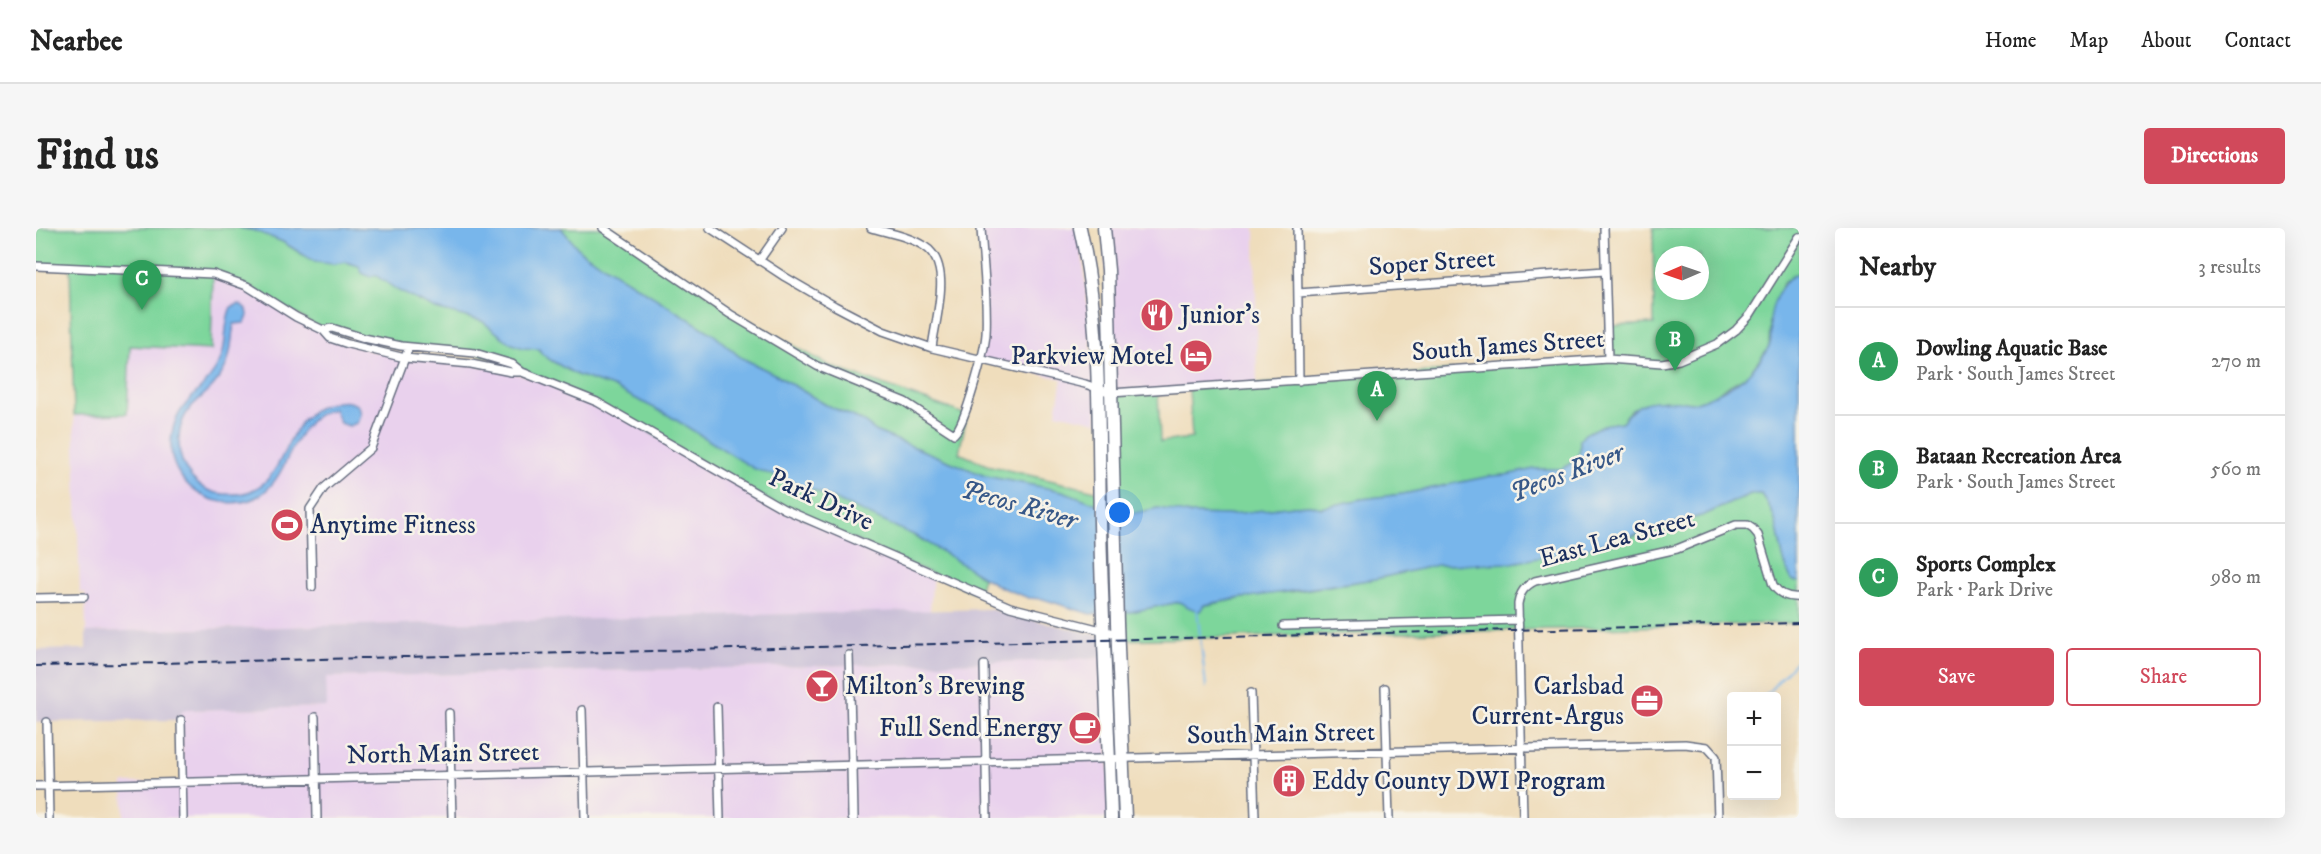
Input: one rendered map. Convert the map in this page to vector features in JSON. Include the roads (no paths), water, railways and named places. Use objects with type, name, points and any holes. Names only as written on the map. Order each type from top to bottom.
[{"type":"highway","points":[[1080,228],[1092,302],[1097,388],[1102,626],[1111,818]]},
{"type":"highway","points":[[1104,228],[1110,301],[1116,616],[1125,818]]},
{"type":"highway","points":[[1092,302],[1110,301]]},
{"type":"street","points":[[603,228],[730,314],[817,366],[905,402],[952,433],[959,430],[965,415],[986,335],[981,228]]},
{"type":"street","name":"South James Street","points":[[710,228],[759,261],[883,331],[932,348],[1111,393],[1608,359],[1662,363],[1679,360],[1717,344],[1736,330],[1750,315],[1799,237]]},
{"type":"street","points":[[759,261],[782,228]]},
{"type":"street","points":[[871,228],[914,240],[927,248],[937,261],[941,277],[932,348]]},
{"type":"street","points":[[1297,228],[1299,381]]},
{"type":"street","points":[[1604,228],[1608,359]]},
{"type":"street","name":"Park Drive","points":[[36,266],[220,275],[247,286],[296,317],[323,330],[330,338],[348,344],[405,358],[522,372],[565,387],[597,402],[784,509],[1010,607],[1102,626],[1117,634]]},
{"type":"street","name":"Soper Street","points":[[1298,293],[1605,271]]},
{"type":"street","name":"Park Drive","points":[[323,330],[332,328],[364,338],[409,347],[475,353],[512,364],[522,372]]},
{"type":"street","points":[[312,587],[310,509],[324,489],[371,448],[409,347]]},
{"type":"street","name":"East Lea Street","points":[[1523,818],[1518,620],[1520,595],[1527,585],[1535,581],[1677,549],[1736,525],[1747,525],[1753,528],[1758,535],[1773,585],[1777,591],[1787,596],[1799,597]]},
{"type":"street","points":[[36,598],[84,597]]},
{"type":"street","points":[[1283,626],[1518,620]]},
{"type":"street","points":[[849,655],[853,818]]},
{"type":"street","points":[[984,665],[987,818]]},
{"type":"street","points":[[1385,688],[1389,818]]},
{"type":"street","points":[[1251,693],[1255,818]]},
{"type":"street","points":[[717,707],[720,818]]},
{"type":"street","points":[[582,710],[585,818]]},
{"type":"street","points":[[449,713],[452,818]]},
{"type":"street","points":[[315,717],[317,818]]},
{"type":"street","points":[[181,720],[183,818]]},
{"type":"street","points":[[47,722],[49,818]]},
{"type":"street","name":"South Main Street","points":[[852,766],[1704,745],[1711,749],[1716,758],[1718,818]]},
{"type":"street","name":"North Main Street","points":[[36,786],[852,766]]},
{"type":"water","name":"Pecos River","points":[[239,228],[561,228],[580,251],[713,334],[740,357],[776,375],[826,405],[861,420],[877,432],[985,476],[1062,491],[1123,514],[1158,508],[1190,514],[1226,515],[1294,506],[1310,505],[1321,508],[1491,476],[1535,469],[1562,469],[1573,462],[1580,452],[1580,440],[1585,434],[1603,425],[1622,422],[1640,405],[1661,400],[1692,403],[1721,392],[1743,378],[1769,347],[1772,307],[1781,289],[1795,274],[1799,276],[1799,582],[1792,580],[1788,573],[1771,510],[1761,494],[1750,494],[1704,515],[1580,550],[1512,563],[1437,565],[1375,579],[1228,600],[1204,605],[1200,611],[1179,602],[1130,612],[1090,614],[1043,599],[1029,598],[998,586],[918,537],[816,491],[753,468],[668,415],[613,387],[577,375],[552,361],[539,349],[523,348],[510,343],[482,321],[436,309],[399,291],[375,275],[370,277],[362,273],[359,266],[346,262],[333,264],[315,262],[283,242],[256,231]]},
{"type":"water","points":[[239,304],[245,308],[248,315],[244,323],[234,324],[225,368],[214,384],[192,406],[182,423],[179,442],[182,461],[195,481],[206,489],[224,494],[247,492],[263,484],[274,470],[302,421],[316,409],[336,402],[348,402],[358,406],[360,414],[357,423],[349,426],[340,423],[334,409],[316,416],[304,429],[275,480],[263,493],[246,501],[222,502],[197,492],[178,472],[172,456],[172,431],[182,409],[206,383],[220,361],[231,307]]},
{"type":"waterway","points":[[1197,609],[1206,687]]},
{"type":"waterway","points":[[1768,692],[1799,658]]},
{"type":"railway","points":[[36,666],[1799,623]]},
{"type":"place","name":"Sports Complex","points":[[142,310]]},
{"type":"place","name":"Junior's","points":[[1157,315]]},
{"type":"place","name":"Parkview Motel","points":[[1196,356]]},
{"type":"place","name":"Bataan Recreation Area","points":[[1675,371]]},
{"type":"place","name":"Dowling Aquatic Base","points":[[1377,421]]},
{"type":"place","name":"Anytime Fitness","points":[[287,525]]},
{"type":"place","name":"Milton's Brewing","points":[[822,686]]},
{"type":"place","name":"Carlsbad Current-Argus","points":[[1647,701]]},
{"type":"place","name":"Full Send Energy","points":[[1085,728]]},
{"type":"place","name":"Eddy County DWI Program","points":[[1289,781]]}]
